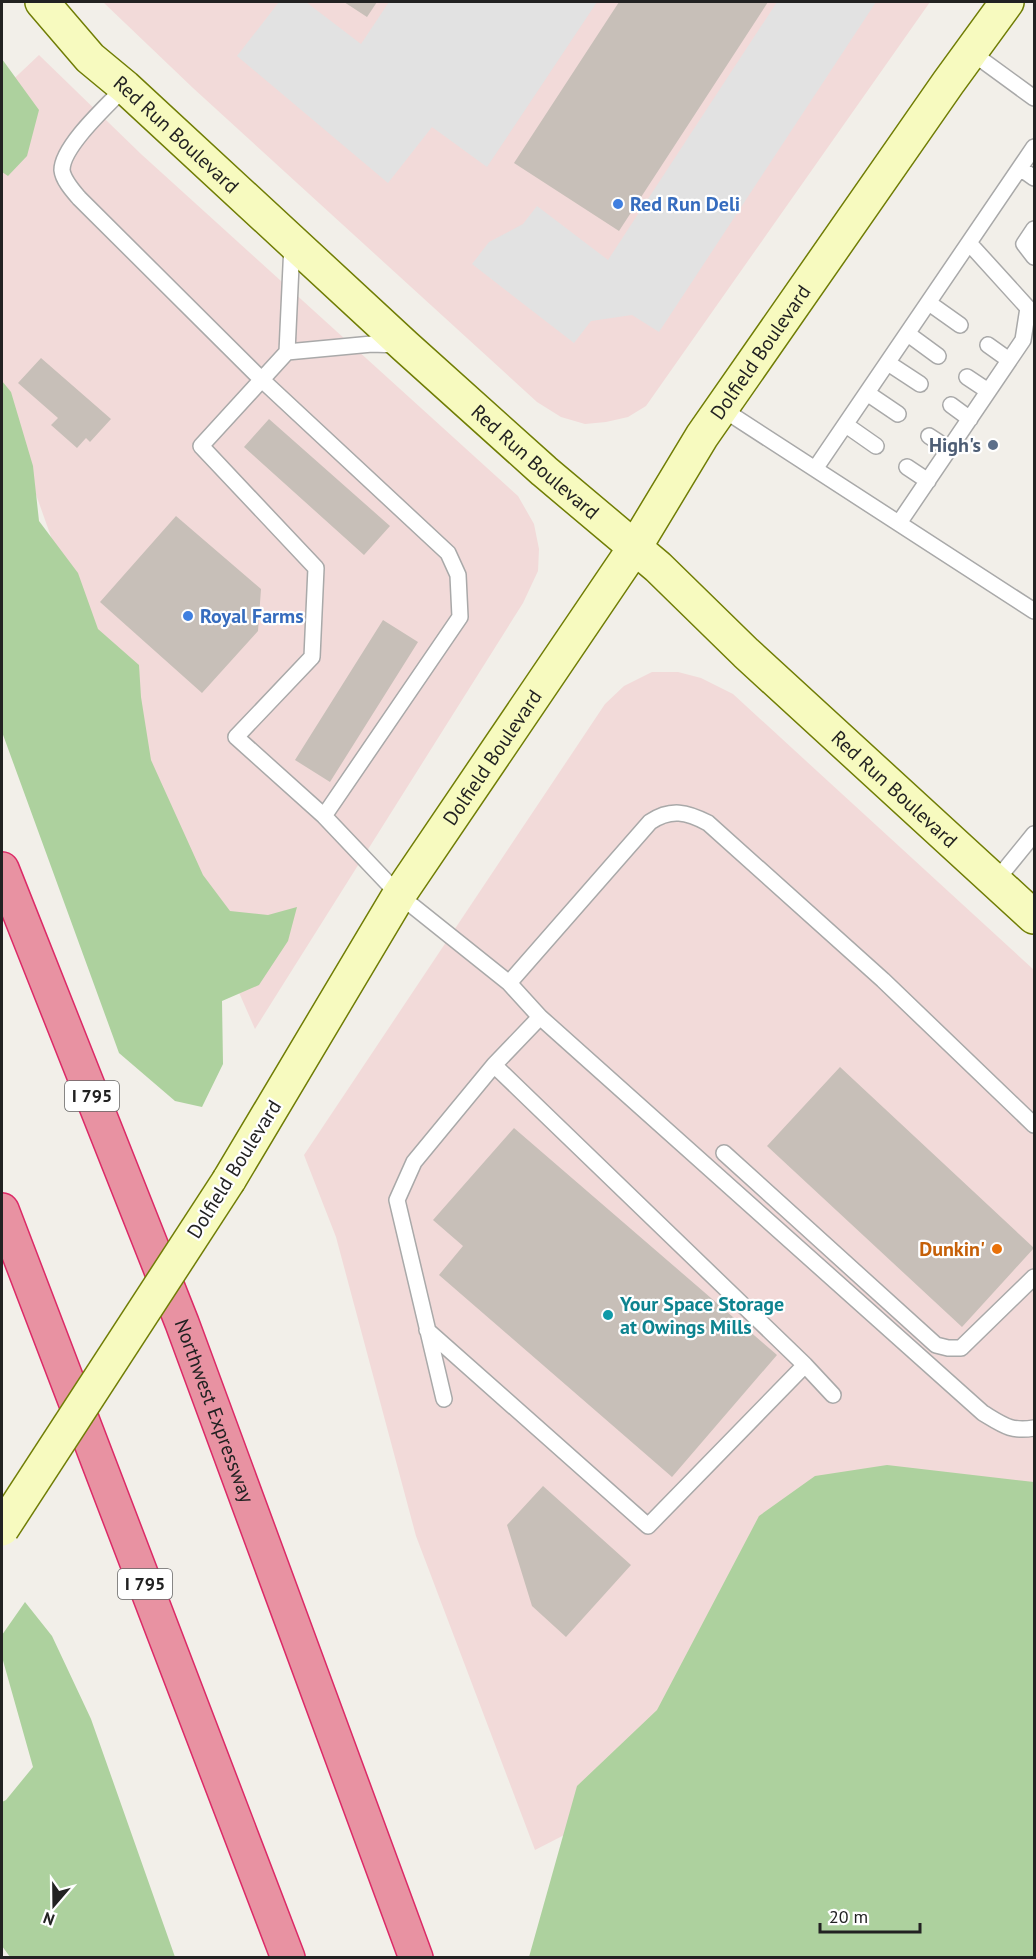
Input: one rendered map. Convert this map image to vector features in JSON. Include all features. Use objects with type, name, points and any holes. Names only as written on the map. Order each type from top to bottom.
[{"type":"highway","name":"Northwest Expressway","points":[[2,869],[182,1323],[416,1958]]},
{"type":"highway","name":"I 795","points":[[2,1210],[288,1958]]},
{"type":"main road","name":"Red Run Boulevard","points":[[42,2],[90,57],[544,471],[635,547],[746,653],[1035,917]]},
{"type":"main road","name":"Dolfield Boulevard","points":[[2,1529],[229,1180],[399,895],[635,547],[721,408],[1007,2]]},
{"type":"lane","points":[[970,52],[1035,98]]},
{"type":"lane","points":[[125,87],[78,138],[66,155],[62,171],[69,186],[261,378],[448,554],[458,575],[459,617],[324,816]]},
{"type":"lane","points":[[816,469],[1035,147]]},
{"type":"lane","points":[[1020,168],[1035,178]]},
{"type":"lane","points":[[1035,229],[1024,244],[1035,257]]},
{"type":"lane","points":[[287,352],[292,242]]},
{"type":"lane","points":[[899,523],[1023,340],[1028,308],[969,243]]},
{"type":"lane","points":[[929,303],[960,325]]},
{"type":"lane","points":[[908,334],[938,356]]},
{"type":"lane","points":[[405,346],[372,344],[287,352],[201,446],[316,568],[312,657],[236,737],[324,816],[399,895],[508,983],[540,1017],[983,1413],[1008,1428],[1021,1431],[1035,1428]]},
{"type":"lane","points":[[988,345],[1009,360]]},
{"type":"lane","points":[[888,363],[920,384]]},
{"type":"lane","points":[[967,377],[988,392]]},
{"type":"lane","points":[[867,393],[898,414]]},
{"type":"lane","points":[[951,405],[970,418]]},
{"type":"lane","points":[[721,408],[1035,611]]},
{"type":"lane","points":[[846,425],[876,446]]},
{"type":"lane","points":[[929,436],[949,449]]},
{"type":"lane","points":[[907,467],[928,480]]},
{"type":"lane","points":[[508,983],[650,822],[662,814],[691,814],[708,823],[883,980],[1034,1124]]},
{"type":"lane","points":[[995,882],[1035,834]]},
{"type":"lane","points":[[444,1399],[397,1200],[414,1162],[494,1065],[540,1017]]},
{"type":"lane","points":[[494,1065],[806,1365],[833,1395]]},
{"type":"lane","points":[[724,1153],[936,1345],[961,1348],[1035,1276]]},
{"type":"lane","points":[[428,1330],[648,1526],[806,1365]]},
{"type":"shaded area","points":[[103,2],[930,2],[646,406],[628,417],[585,424],[561,417],[537,402],[193,88]]},
{"type":"shaded area","points":[[279,2],[306,2],[361,44],[389,2],[597,2],[487,167],[432,127],[388,183],[237,56]]},
{"type":"shaded area","points":[[777,2],[876,2],[659,332],[632,315],[591,321],[574,343],[472,264],[489,242],[523,224],[537,206],[608,260]]},
{"type":"shaded area","points":[[39,55],[141,154],[518,496],[534,524],[539,549],[538,571],[523,603],[255,1029],[102,680],[2,399],[2,90]]},
{"type":"shaded area","points":[[652,672],[678,672],[701,678],[733,694],[1034,970],[1034,1668],[839,1694],[535,1850],[416,1536],[336,1237],[304,1155],[605,704],[624,686]]},
{"type":"green space","points":[[2,59],[39,110],[27,156],[8,176],[2,172]]},
{"type":"green space","points":[[2,381],[11,392],[33,466],[39,521],[78,573],[98,629],[139,665],[141,697],[151,760],[203,875],[230,911],[268,915],[297,907],[288,941],[259,985],[222,1001],[223,1064],[202,1107],[175,1101],[119,1053],[2,732]]},
{"type":"green space","points":[[887,1465],[1034,1482],[1034,1957],[529,1957],[577,1786],[657,1710],[759,1516],[815,1476]]},
{"type":"green space","points":[[25,1602],[52,1636],[91,1719],[175,1957],[10,1957],[2,1946],[2,1802],[33,1767],[2,1657],[2,1635]]},
{"type":"building","points":[[344,2],[377,2],[367,17]]},
{"type":"building","points":[[619,2],[768,2],[619,231],[514,163]]},
{"type":"building","points":[[41,358],[111,419],[90,442],[86,438],[77,448],[51,425],[58,418],[18,383]]},
{"type":"building","points":[[269,419],[390,526],[364,555],[244,447]]},
{"type":"building","name":"Royal Farms","points":[[176,516],[261,589],[258,631],[202,693],[100,602]]},
{"type":"building","points":[[383,620],[418,642],[330,782],[295,760]]},
{"type":"building","points":[[840,1067],[1034,1248],[962,1327],[767,1146]]},
{"type":"building","name":"Your Space Storage at Owings Mills","points":[[514,1128],[777,1355],[672,1477],[439,1275],[463,1246],[433,1220]]},
{"type":"building","points":[[543,1486],[631,1565],[566,1637],[532,1606],[507,1525]]},
{"type":"place","name":"Red Run Deli","points":[[618,204]]},
{"type":"place","name":"High's","points":[[993,445]]},
{"type":"place","name":"Royal Farms","points":[[188,616]]},
{"type":"place","name":"Dunkin'","points":[[997,1249]]},
{"type":"place","name":"Your Space Storage at Owings Mills","points":[[608,1315]]}]
